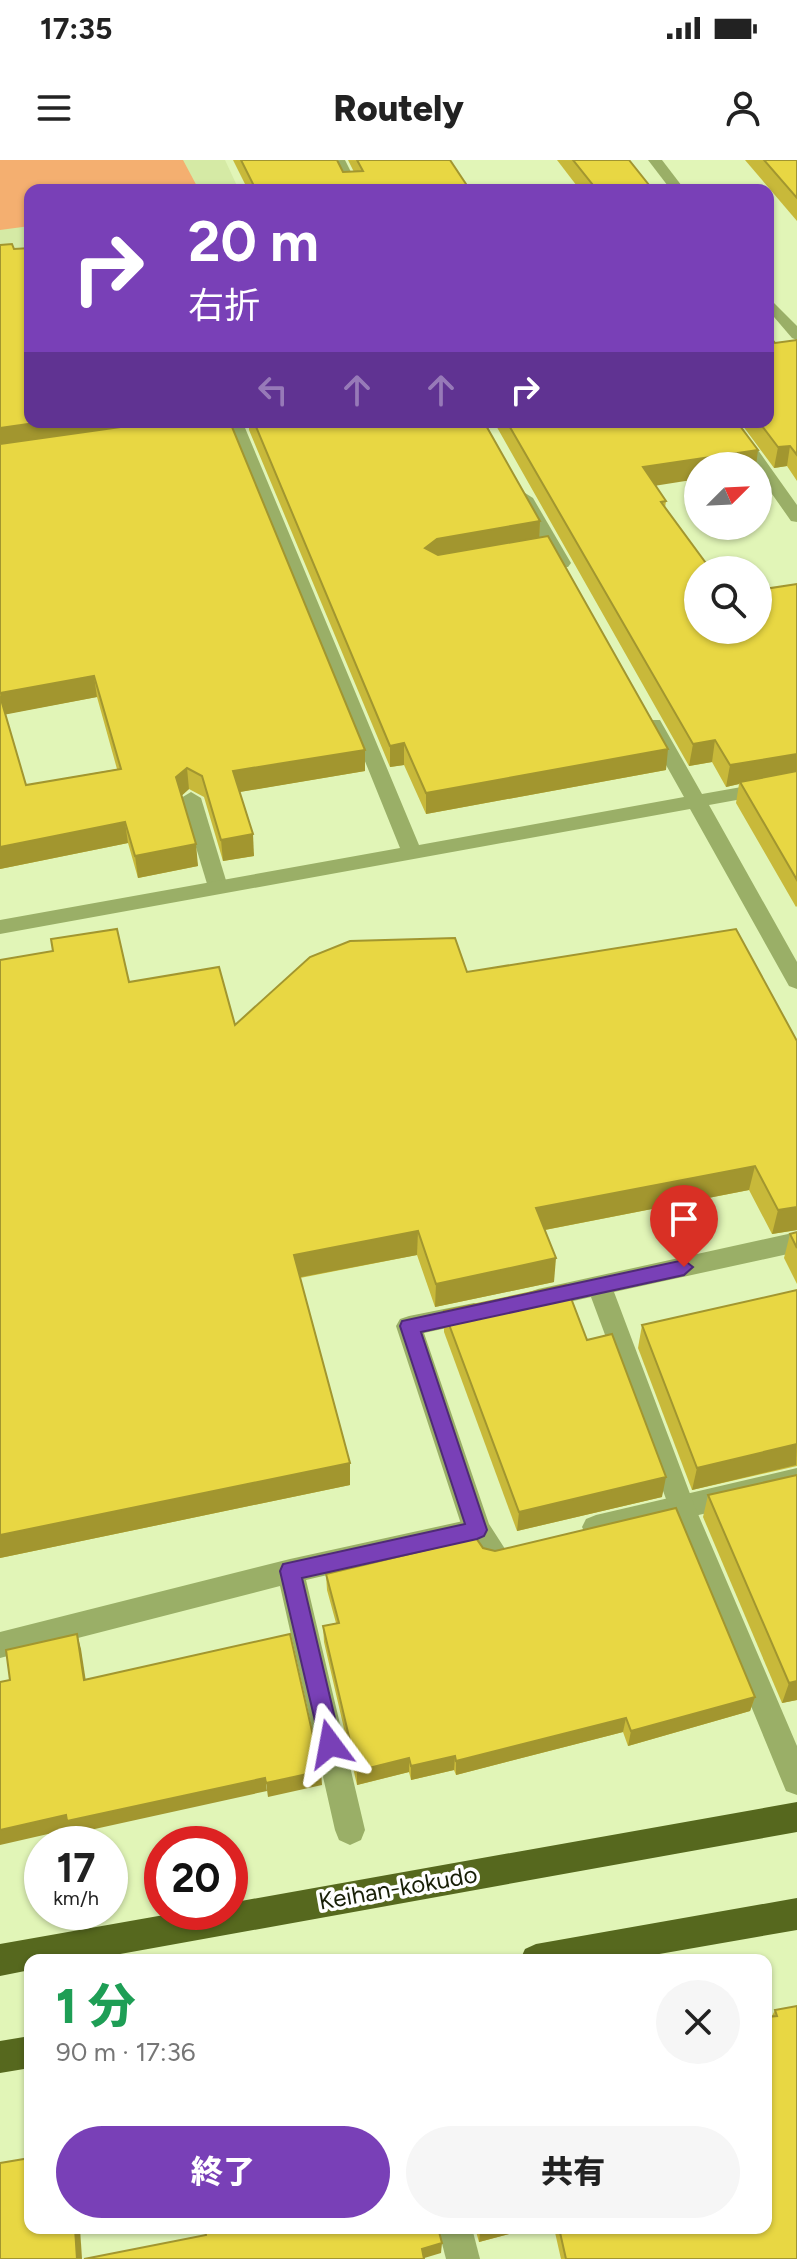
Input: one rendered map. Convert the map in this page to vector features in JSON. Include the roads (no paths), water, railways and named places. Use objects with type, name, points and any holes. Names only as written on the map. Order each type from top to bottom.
[{"type":"highway","name":"Keihan-kokudo","points":[[33,1954],[797,1817]]},
{"type":"highway","points":[[570,1954],[797,1914]]},
{"type":"highway","name":"Keihan-kokudo","points":[[0,1960],[24,1956]]},
{"type":"highway","points":[[0,2057],[24,2053]]},
{"type":"street","points":[[338,160],[350,184]]},
{"type":"street","points":[[655,160],[673,184]]},
{"type":"street","points":[[774,308],[797,335]]},
{"type":"street","points":[[235,428],[412,852]]},
{"type":"street","points":[[734,428],[797,517]]},
{"type":"street","points":[[517,484],[546,549],[568,575]]},
{"type":"street","points":[[644,708],[797,981]]},
{"type":"street","points":[[0,927],[797,783]]},
{"type":"street","points":[[191,798],[218,887]]},
{"type":"street","points":[[485,1541],[409,1326],[797,1242]]},
{"type":"street","points":[[599,1286],[682,1507],[797,1781]]},
{"type":"street","points":[[566,1535],[797,1480]]},
{"type":"street","points":[[0,1645],[290,1571],[485,1541],[522,1545]]},
{"type":"street","points":[[290,1571],[350,1830]]},
{"type":"street","points":[[457,2234],[463,2259]]}]
